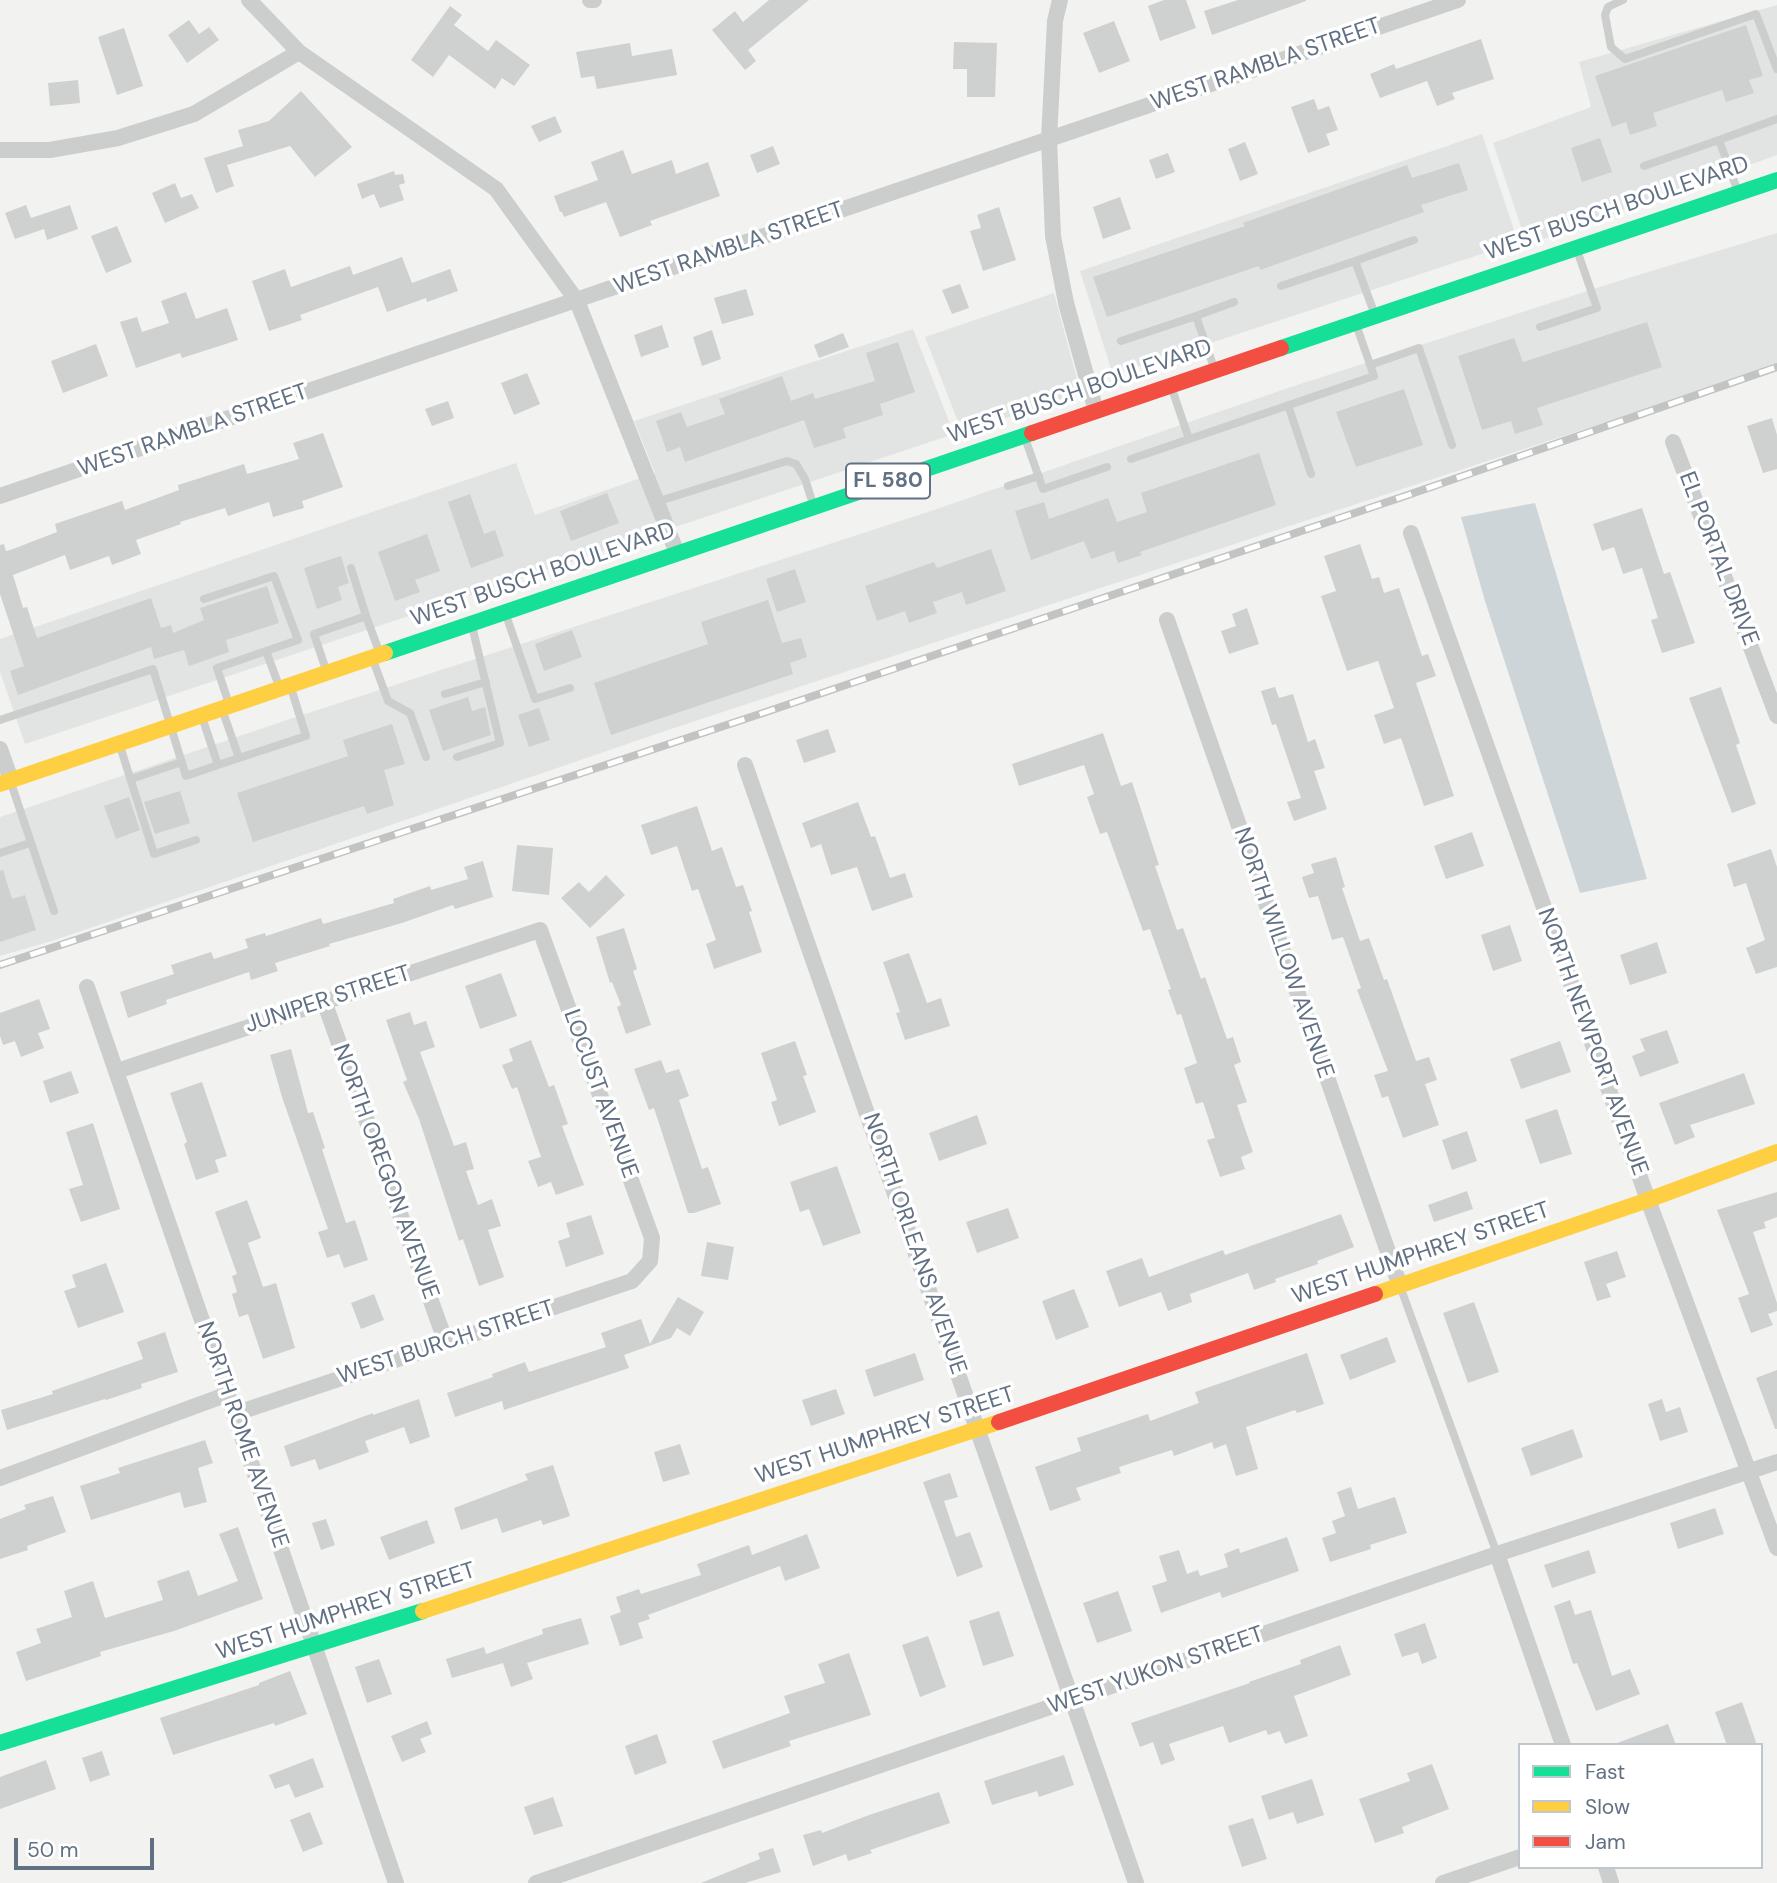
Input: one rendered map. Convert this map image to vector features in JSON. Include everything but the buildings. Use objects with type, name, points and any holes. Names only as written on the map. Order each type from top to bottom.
[{"type":"main road","name":"WEST BUSCH BOULEVARD","points":[[5,782],[1777,180]]},
{"type":"main road","name":"WEST HUMPHREY STREET","points":[[0,1743],[314,1647],[979,1429],[1648,1200],[1777,1152]]},
{"type":"street","points":[[249,0],[299,52],[496,189],[577,301],[677,553]]},
{"type":"street","points":[[1060,0],[1055,21],[1049,139],[1053,236],[1066,303],[1096,411]]},
{"type":"street","name":"WEST RAMBLA STREET","points":[[0,496],[1458,0]]},
{"type":"street","points":[[0,150],[50,150],[118,138],[194,114],[299,52]]},
{"type":"street","name":"EL PORTAL DRIVE","points":[[1673,442],[1777,716]]},
{"type":"street","name":"NORTH NEWPORT AVENUE","points":[[1411,533],[1648,1200],[1777,1548]]},
{"type":"street","name":"NORTH WILLOW AVENUE","points":[[1167,620],[1400,1286]]},
{"type":"street","points":[[0,749],[5,782]]},
{"type":"street","name":"NORTH ORLEANS AVENUE","points":[[745,765],[1136,1883]]},
{"type":"street","name":"JUNIPER STREET","points":[[117,1071],[540,930]]},
{"type":"street","name":"LOCUST AVENUE","points":[[540,930],[652,1238],[650,1261]]},
{"type":"street","name":"NORTH ROME AVENUE","points":[[87,987],[396,1883]]},
{"type":"street","name":"NORTH OREGON AVENUE","points":[[324,1000],[446,1343]]},
{"type":"street","name":"WEST BURCH STREET","points":[[234,1414],[632,1281],[650,1261]]},
{"type":"street","points":[[0,1478],[228,1394]]},
{"type":"street","name":"WEST YUKON STREET","points":[[536,1883],[1497,1554],[1777,1462]]},
{"type":"street","points":[[1497,1554],[1562,1743]]},
{"type":"street","points":[[1443,1883],[1518,1858]]},
{"type":"lane","points":[[1623,0],[1608,7],[1605,15],[1611,47],[1625,59],[1756,14],[1777,69]]},
{"type":"lane","points":[[1644,166],[1777,119]]},
{"type":"lane","points":[[1719,140],[1738,192]]},
{"type":"lane","points":[[1281,286],[1415,240]]},
{"type":"lane","points":[[1540,327],[1597,308],[1576,247]]},
{"type":"lane","points":[[1355,261],[1375,315]]},
{"type":"lane","points":[[1121,341],[1234,302]]},
{"type":"lane","points":[[1196,316],[1214,370]]},
{"type":"lane","points":[[1131,459],[1374,376],[1355,322]]},
{"type":"lane","points":[[1370,365],[1419,348],[1452,445]]},
{"type":"lane","points":[[1171,385],[1189,439]]},
{"type":"lane","points":[[1288,405],[1311,474]]},
{"type":"lane","points":[[1024,435],[1043,489],[1107,467]]},
{"type":"lane","points":[[656,502],[787,461],[796,464],[805,480],[814,507]]},
{"type":"lane","points":[[1008,486],[1039,476]]},
{"type":"lane","points":[[351,569],[388,701],[410,713],[426,757]]},
{"type":"lane","points":[[204,599],[274,576],[298,640],[217,668],[239,758]]},
{"type":"lane","points":[[505,612],[536,699],[570,688]]},
{"type":"lane","points":[[327,673],[314,634],[366,616]]},
{"type":"lane","points":[[457,757],[500,743],[471,623]]},
{"type":"lane","points":[[0,720],[153,669],[186,776],[306,736],[266,651]]},
{"type":"lane","points":[[445,694],[486,682]]},
{"type":"lane","points":[[202,715],[218,765]]},
{"type":"lane","points":[[119,743],[154,854],[196,840]]},
{"type":"lane","points":[[131,779],[182,762]]},
{"type":"lane","points":[[5,782],[54,911]]},
{"type":"lane","points":[[0,853],[30,843]]},
{"type":"lane","points":[[1400,1286],[1497,1554]]},
{"type":"shaded area","points":[[1777,5],[1777,155],[1527,245],[1493,143],[1591,107],[1579,62]]},
{"type":"shaded area","points":[[1482,134],[1518,242],[1113,375],[1080,271]]},
{"type":"shaded area","points":[[1777,233],[1777,366],[671,729],[55,940],[0,956],[0,817],[290,719],[928,512],[1288,388],[1612,283]]},
{"type":"shaded area","points":[[1054,293],[1081,394],[962,432],[925,337]]},
{"type":"shaded area","points":[[913,329],[954,434],[25,744],[0,672],[0,639],[516,463],[535,515],[655,473],[634,421]]},
{"type":"shaded area","points":[[1535,503],[1647,879],[1580,893],[1485,601],[1461,517]]},
{"type":"railway","points":[[0,965],[760,714],[1777,367]]},
{"type":"traffic: fast","points":[[1281,348],[1777,180]]},
{"type":"traffic: fast","points":[[385,653],[1032,433]]},
{"type":"traffic: fast","points":[[0,1743],[423,1611]]},
{"type":"traffic: slow","points":[[0,784],[385,653]]},
{"type":"traffic: slow","points":[[1375,1294],[1648,1200],[1777,1152]]},
{"type":"traffic: slow","points":[[423,1611],[999,1422]]},
{"type":"traffic: jam","points":[[1032,433],[1281,348]]},
{"type":"traffic: jam","points":[[999,1422],[1375,1294]]}]
